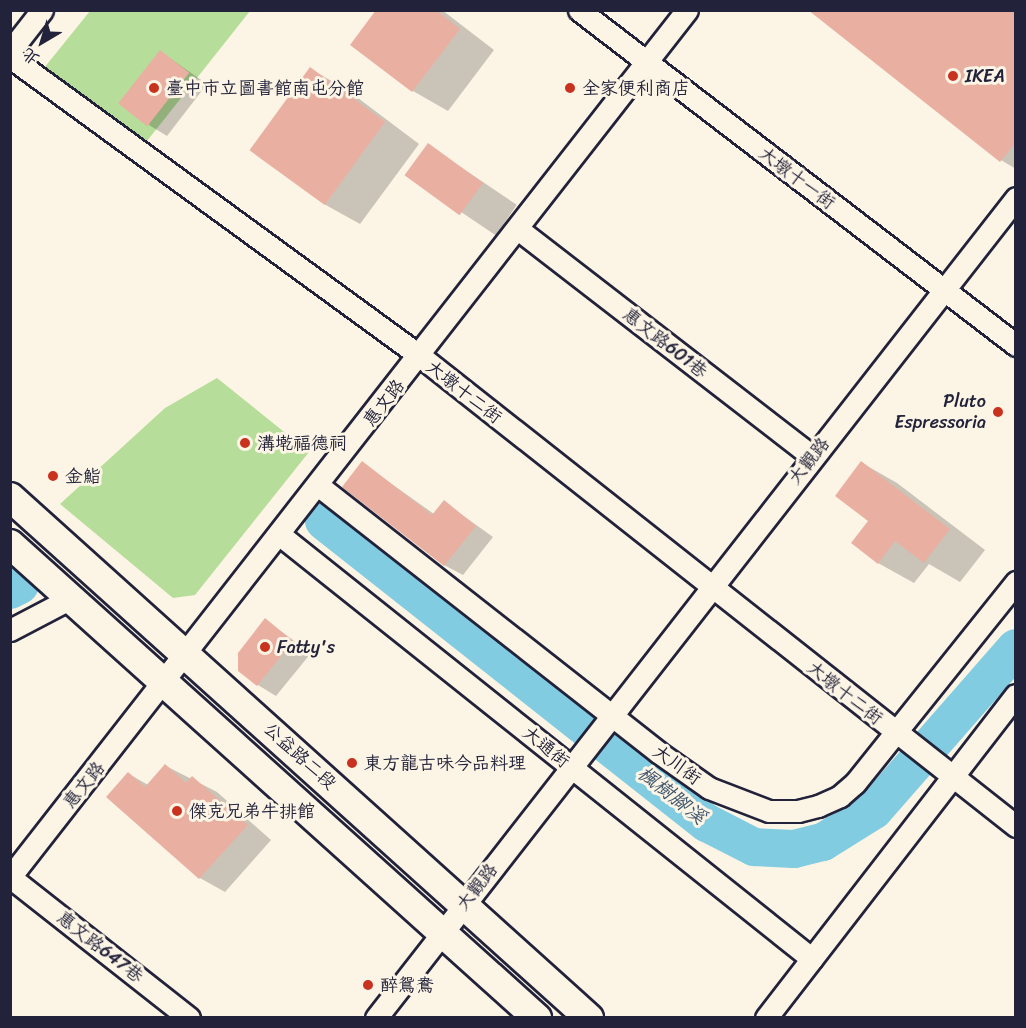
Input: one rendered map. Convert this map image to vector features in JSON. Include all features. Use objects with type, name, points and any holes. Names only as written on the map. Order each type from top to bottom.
[{"type":"main road","name":"公益路二段","points":[[10,497],[465,903],[588,1017]]},
{"type":"main road","name":"公益路二段","points":[[14,551],[71,598],[444,930],[537,1017]]},
{"type":"street","points":[[10,51],[42,10]]},
{"type":"street","name":"大墩十一街","points":[[579,10],[1016,345]]},
{"type":"street","name":"惠文路","points":[[10,877],[420,357],[687,10]]},
{"type":"street","name":"大墩十二街","points":[[10,57],[420,357],[947,773]]},
{"type":"street","name":"大觀路","points":[[376,1017],[606,719],[1016,198]]},
{"type":"street","name":"惠文路601巷","points":[[518,229],[812,456]]},
{"type":"street","name":"大川街","points":[[319,486],[606,719],[709,788],[769,811],[798,811],[840,796],[900,737],[1016,582]]},
{"type":"street","name":"大通街","points":[[280,536],[574,761],[812,959]]},
{"type":"street","points":[[10,630],[71,598]]},
{"type":"street","points":[[766,1017],[812,959],[947,773],[1016,695]]},
{"type":"street","points":[[947,773],[1016,826]]},
{"type":"street","name":"惠文路647巷","points":[[10,877],[189,1017]]},
{"type":"green space","points":[[90,11],[250,11],[143,146],[44,68]]},
{"type":"green space","points":[[217,378],[309,452],[195,595],[173,598],[60,504],[165,408]]},
{"type":"building","points":[[376,10],[436,10],[460,29],[412,92],[350,45]]},
{"type":"building","name":"IKEA","points":[[808,10],[1016,10],[1016,142],[1000,162]]},
{"type":"building","name":"臺中市立圖書館南屯分館","points":[[160,50],[189,73],[147,126],[118,104]]},
{"type":"building","points":[[310,67],[385,122],[325,205],[249,150]]},
{"type":"building","points":[[428,143],[483,183],[460,215],[404,175]]},
{"type":"building","points":[[362,461],[432,515],[444,500],[476,526],[444,566],[342,487]]},
{"type":"building","points":[[861,461],[950,529],[924,563],[895,541],[878,564],[851,543],[868,521],[835,496]]},
{"type":"building","name":"Fatty's","points":[[265,618],[293,641],[257,686],[238,671],[238,653]]},
{"type":"building","name":"傑克兄弟牛排館","points":[[165,764],[186,783],[192,776],[248,825],[199,879],[106,797],[128,772],[145,787]]},
{"type":"waterway","name":"楓樹腳溪","points":[[324,521],[707,823],[754,847],[794,849],[823,842],[874,810],[1016,648]]},
{"type":"waterway","name":"楓樹腳溪","points":[[10,590],[20,585]]},
{"type":"place","name":"IKEA","points":[[953,76]]},
{"type":"place","name":"臺中市立圖書館南屯分館","points":[[154,88]]},
{"type":"place","name":"全家便利商店","points":[[570,88]]},
{"type":"place","name":"Pluto Espressoria","points":[[998,412]]},
{"type":"place","name":"溝墘福德祠","points":[[245,443]]},
{"type":"place","name":"金鮨","points":[[53,476]]},
{"type":"place","name":"Fatty's","points":[[265,647]]},
{"type":"place","name":"東方龍古味今品料理","points":[[352,763]]},
{"type":"place","name":"傑克兄弟牛排館","points":[[177,811]]},
{"type":"place","name":"醉鴛鴦","points":[[368,985]]}]
